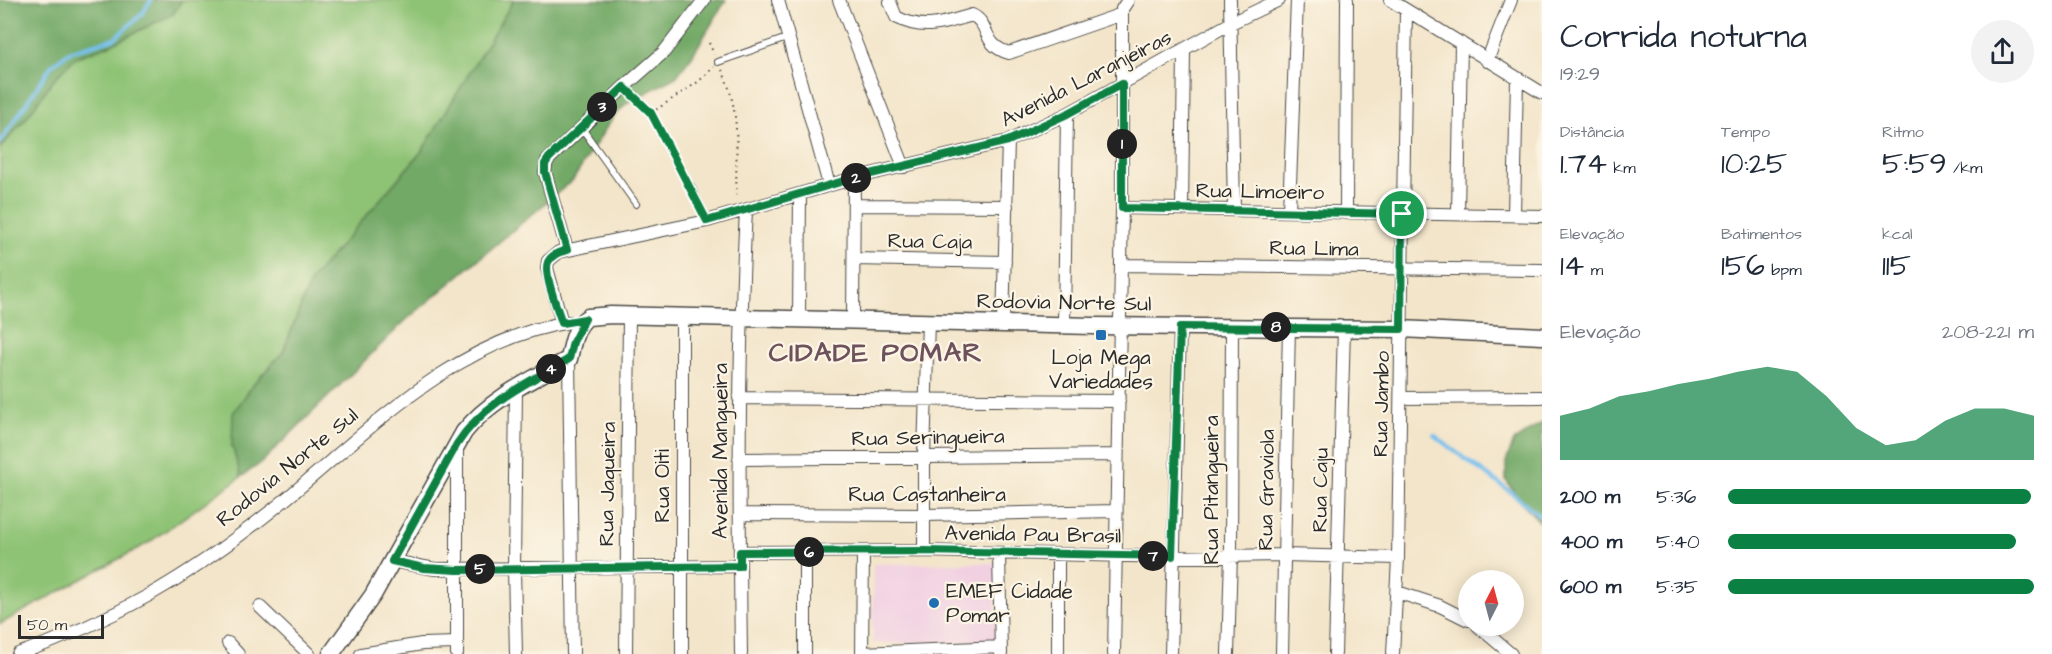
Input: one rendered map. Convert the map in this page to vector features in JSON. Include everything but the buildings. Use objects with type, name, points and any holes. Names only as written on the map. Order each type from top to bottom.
[{"type":"street","points":[[562,323],[547,268],[553,255],[567,250],[545,168],[549,158],[664,52],[704,0]]},
{"type":"street","points":[[778,0],[829,185]]},
{"type":"street","points":[[839,0],[904,167]]},
{"type":"street","points":[[1230,0],[1234,210]]},
{"type":"street","name":"Avenida Laranjeiras","points":[[567,250],[707,221],[854,178],[1008,141],[1067,114],[1231,23],[1279,0]]},
{"type":"street","points":[[1289,211],[1297,0]]},
{"type":"street","points":[[1346,213],[1347,0]]},
{"type":"street","points":[[1390,0],[1517,79],[1542,91]]},
{"type":"street","points":[[1487,61],[1511,0]]},
{"type":"street","points":[[890,2],[896,17],[911,25],[938,24],[972,15],[979,18],[996,48],[1010,53],[1124,8],[1114,654]]},
{"type":"street","name":"Rua Jambo","points":[[1393,654],[1398,558],[1406,10]]},
{"type":"street","points":[[1458,214],[1461,43]]},
{"type":"street","points":[[1182,209],[1184,50]]},
{"type":"street","points":[[1514,215],[1517,79]]},
{"type":"street","points":[[1064,326],[1067,114]]},
{"type":"street","points":[[1003,323],[1008,141]]},
{"type":"street","points":[[853,320],[854,178]]},
{"type":"street","points":[[799,318],[800,194]]},
{"type":"street","points":[[855,206],[1007,207]]},
{"type":"street","name":"Rua Limoeiro","points":[[1122,208],[1542,216]]},
{"type":"street","name":"Avenida Mangueira","points":[[741,654],[739,398],[747,211]]},
{"type":"street","name":"Rua Caja","points":[[854,259],[1005,262]]},
{"type":"street","name":"Rua Lima","points":[[1121,265],[1542,270]]},
{"type":"street","name":"Rodovia Norte Sul","points":[[18,654],[59,640],[109,618],[154,594],[267,515],[341,451],[431,381],[478,352],[509,339],[562,323],[603,315],[628,315],[1064,326],[1401,329],[1542,336]]},
{"type":"street","name":"Rua Jaqueira","points":[[626,654],[628,315]]},
{"type":"street","name":"Rua Oiti","points":[[682,317],[682,654]]},
{"type":"street","points":[[573,654],[569,359],[573,342],[585,319]]},
{"type":"street","points":[[924,551],[928,321]]},
{"type":"street","points":[[1171,654],[1180,327]]},
{"type":"street","name":"Rua Pitangueira","points":[[1228,654],[1232,327]]},
{"type":"street","name":"Rua Graviola","points":[[1282,654],[1289,327]]},
{"type":"street","name":"Rua Caju","points":[[1335,654],[1344,328]]},
{"type":"street","points":[[331,654],[373,595],[457,444],[477,418],[516,389],[569,359]]},
{"type":"street","points":[[516,389],[514,569],[516,654]]},
{"type":"street","points":[[1401,398],[1542,397]]},
{"type":"street","points":[[739,398],[1119,401]]},
{"type":"street","points":[[361,654],[422,644],[457,649],[457,444]]},
{"type":"street","name":"Rua Seringueira","points":[[739,459],[1117,455]]},
{"type":"street","name":"Rua Castanheira","points":[[740,514],[924,515],[1115,511]]},
{"type":"street","name":"Avenida Pau Brasil","points":[[740,552],[924,551],[1058,555],[1284,555],[1398,558]]},
{"type":"street","points":[[805,552],[805,654]]},
{"type":"street","points":[[863,552],[862,653],[1001,651],[999,553]]},
{"type":"street","points":[[1058,555],[1058,654]]},
{"type":"street","points":[[392,561],[424,568],[457,570],[740,566]]},
{"type":"street","points":[[1397,592],[1440,606],[1458,615]]},
{"type":"street","points":[[260,608],[309,654]]},
{"type":"street","points":[[1490,636],[1511,654]]},
{"type":"street","points":[[228,643],[238,654]]},
{"type":"lane","points":[[718,62],[787,38]]},
{"type":"lane","points":[[581,127],[636,204]]},
{"type":"lane","points":[[691,186],[707,221]]},
{"type":"path","points":[[709,43],[734,102],[737,200],[740,206],[747,211]]},
{"type":"path","points":[[651,113],[698,82],[718,62]]},
{"type":"path","points":[[624,87],[651,113],[691,186]]},
{"type":"shaded area","name":"EMEF Cidade Pomar","points":[[995,563],[996,642],[873,643],[873,564]]},
{"type":"green space","points":[[0,0],[182,0],[173,14],[109,45],[76,57],[53,80],[27,117],[0,148]]},
{"type":"green space","points":[[182,0],[514,0],[422,151],[311,280],[283,352],[253,385],[232,445],[241,477],[148,543],[0,624],[0,148],[27,117],[53,80],[76,57],[109,45],[173,14]]},
{"type":"green space","points":[[514,0],[726,0],[692,56],[676,77],[627,103],[613,117],[573,180],[405,321],[261,463],[241,477],[232,445],[233,413],[253,385],[283,352],[311,280],[422,151]]},
{"type":"green space","points":[[1542,423],[1542,524],[1517,497],[1506,480],[1506,462],[1514,441]]},
{"type":"waterway","points":[[0,143],[51,66],[69,52],[115,38],[142,14],[151,0]]},
{"type":"waterway","points":[[1434,435],[1542,518]]},
{"type":"place","name":"Loja Mega Variedades","points":[[1101,335]]},
{"type":"place","name":"EMEF Cidade Pomar","points":[[934,603]]},
{"type":"district","name":"CIDADE POMAR","points":[[876,352]]},
{"type":"route","points":[[1122,84],[1122,208],[1402,214],[1401,329],[1180,327],[1172,556],[924,551],[740,552],[740,566],[457,570],[424,568],[392,561],[457,444],[470,425],[516,389],[569,359],[578,329],[585,319],[562,323],[548,276],[547,268],[553,255],[567,250],[545,172],[545,164],[624,87],[651,113],[691,186],[707,221],[854,178],[1008,141],[1067,114],[1122,84]]}]
